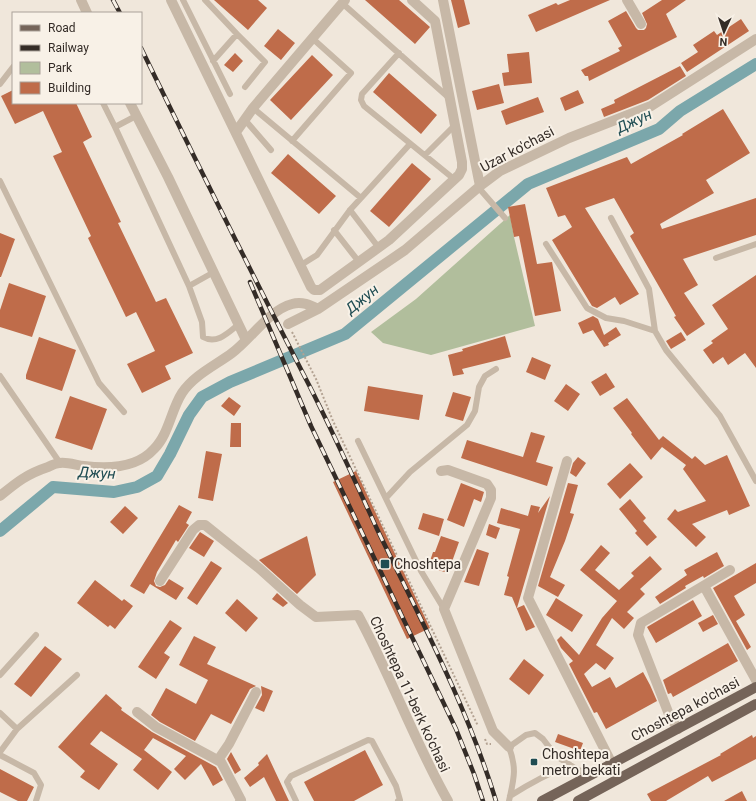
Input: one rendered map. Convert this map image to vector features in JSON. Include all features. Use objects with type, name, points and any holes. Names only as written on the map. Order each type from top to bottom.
[{"type":"main road","name":"Choshtepa ko'chasi","points":[[542,801],[756,687]]},
{"type":"main road","name":"Choshtepa ko'chasi","points":[[578,801],[756,704]]},
{"type":"street","points":[[81,0],[87,12]]},
{"type":"street","points":[[171,0],[311,288],[314,290],[316,308]]},
{"type":"street","points":[[314,290],[320,290],[389,240],[459,175],[462,169],[462,162],[435,21],[412,0]]},
{"type":"street","points":[[443,0],[480,189]]},
{"type":"street","points":[[627,0],[640,24]]},
{"type":"street","points":[[236,132],[253,108],[343,2]]},
{"type":"street","name":"Uzar ko'chasi","points":[[288,324],[316,308],[405,250],[500,171],[569,138],[651,106],[756,39]]},
{"type":"street","points":[[130,104],[168,177],[246,340]]},
{"type":"street","points":[[0,496],[16,482],[32,472],[60,463],[98,468],[113,467],[139,461],[156,448],[182,393],[197,378],[233,352],[277,311],[293,304],[306,303],[316,308]]},
{"type":"street","points":[[567,461],[528,598],[612,764]]},
{"type":"street","points":[[441,471],[448,470],[487,484],[491,490],[491,498],[444,609],[493,731],[508,747]]},
{"type":"street","name":"Choshtepa 11-berk ko'chasi","points":[[160,581],[193,530],[199,525],[204,525],[260,569],[300,605],[316,617],[358,616],[374,646],[435,778],[448,801]]},
{"type":"street","points":[[678,729],[670,716],[638,635],[641,623],[730,570]]},
{"type":"street","points":[[704,586],[756,680]]},
{"type":"street","points":[[218,760],[229,744],[256,692]]},
{"type":"street","points":[[137,712],[156,727],[221,762],[241,800],[240,801]]},
{"type":"lane","points":[[183,0],[230,94]]},
{"type":"lane","points":[[205,0],[265,62],[245,87]]},
{"type":"lane","points":[[343,2],[450,98]]},
{"type":"lane","points":[[214,61],[237,34]]},
{"type":"lane","points":[[292,141],[351,74],[312,38]]},
{"type":"lane","points":[[399,53],[362,94],[361,100],[364,106],[454,179]]},
{"type":"lane","points":[[0,84],[12,69]]},
{"type":"lane","points":[[104,104],[189,286],[202,322],[203,338],[207,340],[216,340],[225,336],[239,324]]},
{"type":"lane","points":[[253,108],[361,198]]},
{"type":"lane","points":[[115,127],[136,116]]},
{"type":"lane","points":[[245,120],[271,150]]},
{"type":"lane","points":[[425,155],[455,125]]},
{"type":"lane","points":[[301,265],[317,255],[350,210],[410,144]]},
{"type":"lane","points":[[0,181],[99,383],[124,412]]},
{"type":"lane","points":[[480,189],[505,218]]},
{"type":"lane","points":[[350,210],[379,248]]},
{"type":"lane","points":[[611,218],[649,289],[655,331],[666,350],[720,416],[756,480]]},
{"type":"lane","points":[[334,230],[359,262]]},
{"type":"lane","points":[[546,244],[587,308],[606,318],[624,321],[655,331]]},
{"type":"lane","points":[[716,258],[756,244]]},
{"type":"lane","points":[[189,286],[214,272]]},
{"type":"lane","points":[[386,498],[410,472],[467,426],[475,411],[479,387],[485,376],[496,369]]},
{"type":"lane","points":[[0,376],[60,463]]},
{"type":"lane","points":[[358,441],[421,571],[444,609]]},
{"type":"lane","points":[[0,675],[36,635]]},
{"type":"lane","points":[[36,801],[41,785],[34,773],[0,754],[17,729],[77,675]]},
{"type":"lane","points":[[0,713],[17,729]]},
{"type":"lane","points":[[509,799],[515,777],[514,761],[508,747],[526,735],[535,734],[543,739],[556,756],[570,766],[578,770],[594,774]]},
{"type":"lane","points":[[296,801],[286,782],[291,776],[368,740],[372,741],[396,786],[400,800],[398,801]]},
{"type":"lane","points":[[509,799],[536,781],[570,766]]},
{"type":"path","points":[[288,324],[316,379],[333,421],[480,729]]},
{"type":"path","points":[[484,736],[487,744],[508,747]]},
{"type":"green space","points":[[510,215],[535,326],[431,355],[383,343],[371,332],[416,299]]},
{"type":"building","points":[[214,0],[258,0],[267,8],[248,30]]},
{"type":"building","points":[[365,0],[399,0],[430,27],[415,44]]},
{"type":"building","points":[[451,0],[464,0],[470,24],[458,28]]},
{"type":"building","points":[[570,0],[610,0],[536,32],[528,15],[556,3],[558,5]]},
{"type":"building","points":[[662,0],[686,0],[666,14],[677,37],[589,81],[588,76],[585,76],[581,70],[620,51],[618,48],[622,46],[608,21],[626,11],[636,28],[638,30],[644,30],[647,24],[642,13]]},
{"type":"building","points":[[741,19],[749,31],[687,72],[681,63],[698,52],[693,45],[714,31],[717,35]]},
{"type":"building","points":[[278,29],[295,43],[281,60],[264,46]]},
{"type":"building","points":[[529,52],[532,83],[504,86],[502,73],[509,72],[507,54]]},
{"type":"building","points":[[235,53],[243,61],[233,72],[224,65]]},
{"type":"building","points":[[312,55],[333,75],[291,120],[270,100]]},
{"type":"building","points":[[680,66],[686,76],[648,100],[604,117],[601,109],[615,103],[614,100]]},
{"type":"building","points":[[389,73],[437,115],[421,134],[373,92]]},
{"type":"building","points":[[499,84],[504,103],[477,110],[472,91]]},
{"type":"building","points":[[12,90],[12,104],[76,104],[92,137],[83,142],[121,222],[118,223],[156,302],[166,298],[193,353],[165,366],[171,379],[142,393],[127,364],[155,351],[136,312],[126,317],[88,238],[91,236],[53,156],[62,152],[43,111],[15,124],[1,96]]},
{"type":"building","points":[[578,90],[584,103],[565,111],[560,98]]},
{"type":"building","points":[[538,97],[544,112],[506,125],[501,111]]},
{"type":"building","points":[[723,109],[750,153],[706,180],[714,193],[660,224],[662,229],[756,198],[756,235],[683,259],[698,285],[684,293],[705,324],[687,336],[674,317],[676,316],[630,236],[634,233],[614,198],[585,208],[639,294],[620,305],[615,297],[597,308],[592,306],[552,240],[572,227],[565,215],[558,217],[546,188],[627,157],[631,164],[683,135],[682,134]]},
{"type":"building","points":[[288,154],[336,196],[319,214],[271,173]]},
{"type":"building","points":[[412,163],[431,179],[389,227],[370,211]]},
{"type":"building","points":[[525,204],[537,264],[552,262],[561,311],[535,316],[519,236],[514,237],[508,207]]},
{"type":"building","points":[[0,233],[15,239],[1,277],[0,277]]},
{"type":"building","points":[[756,275],[756,368],[745,353],[728,365],[723,357],[713,364],[703,350],[713,343],[711,341],[728,329],[712,305]]},
{"type":"building","points":[[9,283],[46,296],[32,337],[0,327],[0,310]]},
{"type":"building","points":[[593,316],[598,319],[604,335],[616,327],[621,335],[608,343],[609,345],[604,347],[593,330],[583,334],[578,323]]},
{"type":"building","points":[[681,332],[686,340],[671,349],[666,341]]},
{"type":"building","points":[[505,336],[511,357],[462,369],[464,374],[453,376],[448,355],[463,351],[462,349]]},
{"type":"building","points":[[39,337],[76,350],[62,391],[26,379]]},
{"type":"building","points":[[532,357],[551,365],[545,380],[526,372]]},
{"type":"building","points":[[606,373],[615,387],[600,396],[591,382]]},
{"type":"building","points":[[566,384],[580,394],[568,411],[554,401]]},
{"type":"building","points":[[368,386],[423,395],[419,420],[364,411]]},
{"type":"building","points":[[453,392],[471,397],[463,421],[445,416]]},
{"type":"building","points":[[70,396],[107,409],[92,450],[55,438]]},
{"type":"building","points":[[229,397],[241,406],[234,416],[221,406]]},
{"type":"building","points":[[627,398],[659,440],[663,436],[692,459],[695,456],[705,465],[727,455],[750,506],[729,515],[727,510],[692,524],[706,537],[696,547],[667,519],[675,509],[678,512],[706,501],[683,469],[686,465],[662,447],[651,460],[631,434],[632,433],[613,408]]},
{"type":"building","points":[[231,423],[241,423],[241,447],[230,447]]},
{"type":"building","points":[[531,432],[545,436],[536,462],[553,467],[547,486],[461,458],[467,440],[523,457]]},
{"type":"building","points":[[206,451],[222,454],[213,501],[198,498]]},
{"type":"building","points":[[578,457],[586,463],[576,477],[570,473],[573,463]]},
{"type":"building","points":[[630,463],[643,477],[620,499],[607,484]]},
{"type":"building","points":[[356,471],[430,628],[407,639],[333,482]]},
{"type":"building","points":[[461,483],[484,492],[481,502],[474,499],[464,527],[447,520]]},
{"type":"building","points":[[568,483],[578,485],[570,513],[574,514],[565,541],[550,577],[565,585],[558,597],[538,586]]},
{"type":"building","points":[[550,496],[517,608],[524,605],[535,627],[526,631],[512,597],[504,595],[509,577],[507,576],[520,529],[497,523],[501,508],[528,516],[531,505],[540,507],[538,513]]},
{"type":"building","points":[[630,499],[646,518],[643,521],[657,537],[647,546],[635,533],[637,531],[619,509]]},
{"type":"building","points":[[179,505],[192,512],[186,523],[189,525],[178,542],[176,540],[157,572],[154,581],[156,586],[160,587],[165,585],[169,579],[184,588],[176,600],[150,584],[144,594],[130,586]]},
{"type":"building","points":[[125,506],[138,518],[123,534],[110,522]]},
{"type":"building","points":[[423,513],[444,519],[439,536],[418,529]]},
{"type":"building","points":[[489,524],[500,528],[496,539],[486,535]]},
{"type":"building","points":[[200,532],[214,541],[204,557],[189,548]]},
{"type":"building","points":[[307,536],[316,575],[297,594],[259,560]]},
{"type":"building","points":[[441,536],[459,542],[448,573],[428,567]]},
{"type":"building","points":[[601,545],[610,553],[595,570],[619,590],[634,576],[631,573],[650,556],[662,569],[640,589],[645,594],[627,612],[634,618],[624,629],[612,618],[596,645],[614,658],[605,670],[596,663],[584,674],[592,687],[610,677],[616,688],[643,672],[657,701],[606,729],[597,712],[594,713],[569,664],[573,661],[561,648],[557,640],[561,636],[579,655],[602,618],[617,601],[580,570]]},
{"type":"building","points":[[477,549],[489,553],[479,586],[464,582]]},
{"type":"building","points":[[717,552],[724,566],[704,578],[703,576],[685,586],[686,588],[660,604],[655,597],[687,575],[684,570]]},
{"type":"building","points":[[211,561],[222,568],[197,605],[187,598]]},
{"type":"building","points":[[756,563],[756,583],[734,596],[745,615],[736,621],[751,647],[747,650],[713,588]]},
{"type":"building","points":[[95,580],[122,601],[124,599],[133,606],[115,629],[110,625],[108,627],[77,603]]},
{"type":"building","points":[[277,593],[288,603],[283,607],[272,599]]},
{"type":"building","points":[[556,598],[583,615],[572,632],[546,615]]},
{"type":"building","points":[[237,599],[258,618],[246,632],[225,613]]},
{"type":"building","points":[[693,600],[702,616],[656,643],[647,627]]},
{"type":"building","points":[[713,615],[718,624],[703,632],[698,623]]},
{"type":"building","points":[[170,620],[182,628],[164,653],[170,657],[156,679],[138,667]]},
{"type":"building","points":[[194,636],[216,647],[207,664],[256,686],[250,689],[231,724],[211,714],[195,741],[160,722],[151,715],[166,688],[196,704],[208,680],[179,665]]},
{"type":"building","points":[[728,643],[738,661],[673,697],[671,693],[668,694],[663,680]]},
{"type":"building","points":[[45,646],[62,659],[31,697],[14,684]]},
{"type":"building","points":[[524,659],[544,675],[529,695],[509,679]]},
{"type":"building","points":[[261,686],[273,691],[264,712],[255,708],[262,695]]},
{"type":"building","points":[[106,694],[122,708],[121,710],[152,732],[216,767],[223,780],[213,786],[201,764],[185,780],[174,769],[186,756],[153,738],[144,750],[172,772],[158,790],[133,770],[142,759],[101,731],[90,744],[118,764],[99,790],[80,777],[85,771],[58,747]]},
{"type":"building","points":[[558,734],[583,743],[580,751],[555,742]]},
{"type":"building","points":[[752,735],[753,738],[756,736],[756,759],[712,782],[708,776],[666,801],[651,801],[647,794],[721,755],[720,754]]},
{"type":"building","points":[[365,750],[383,785],[354,801],[314,801],[304,782]]},
{"type":"building","points":[[231,752],[241,770],[235,774],[227,759]]},
{"type":"building","points":[[267,754],[289,801],[276,801],[264,777],[250,787],[244,778],[259,765],[258,763]]},
{"type":"building","points":[[0,769],[34,787],[27,801],[18,801],[0,792]]},
{"type":"building","points":[[742,791],[747,801],[724,801]]},
{"type":"waterway","name":"Джун","points":[[0,531],[53,487],[114,492],[137,487],[157,476],[170,454],[189,415],[202,397],[230,382],[345,334],[528,184],[659,129],[680,111],[756,64]]},
{"type":"railway","points":[[113,0],[119,12]]},
{"type":"railway","points":[[142,50],[318,403],[426,629],[471,731],[496,801]]},
{"type":"railway","points":[[250,282],[311,426],[456,729],[483,801]]},
{"type":"place","name":"Choshtepa","points":[[385,564]]},
{"type":"place","name":"Choshtepa metro bekati","points":[[534,762]]}]
